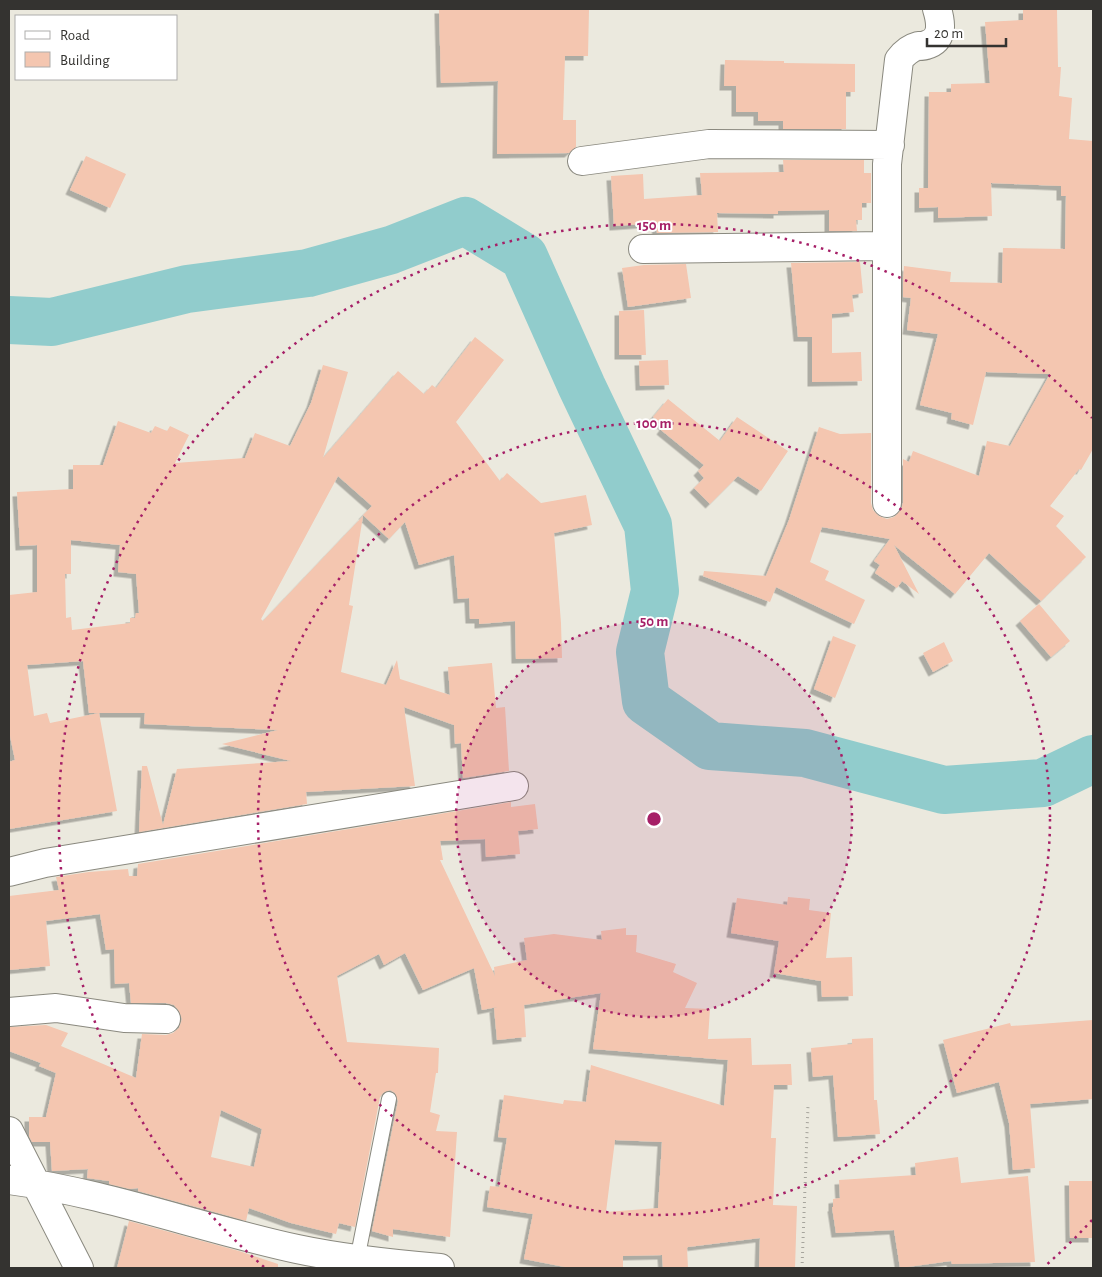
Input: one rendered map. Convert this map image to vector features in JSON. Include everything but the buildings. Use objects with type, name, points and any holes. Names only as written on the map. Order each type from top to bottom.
[{"type":"street","points":[[886,503],[887,164],[899,60],[910,49],[926,46],[933,42],[941,28],[941,20],[937,9]]},
{"type":"street","points":[[582,161],[709,144],[890,145]]},
{"type":"street","points":[[643,249],[887,246]]},
{"type":"street","points":[[9,872],[54,861],[514,786]]},
{"type":"street","points":[[9,1012],[56,1008],[124,1018],[166,1019]]},
{"type":"street","points":[[9,1131],[79,1268]]},
{"type":"street","points":[[9,1180],[36,1183],[94,1196],[296,1249],[357,1260],[440,1268]]},
{"type":"lane","points":[[357,1260],[389,1099]]},
{"type":"path","points":[[802,1268],[808,1106]]},
{"type":"waterway","points":[[9,320],[52,322],[187,289],[308,273],[391,250],[465,221],[524,257],[582,387],[648,525],[655,591],[640,652],[646,701],[710,746],[805,753],[944,790],[1043,783],[1093,759]]}]
